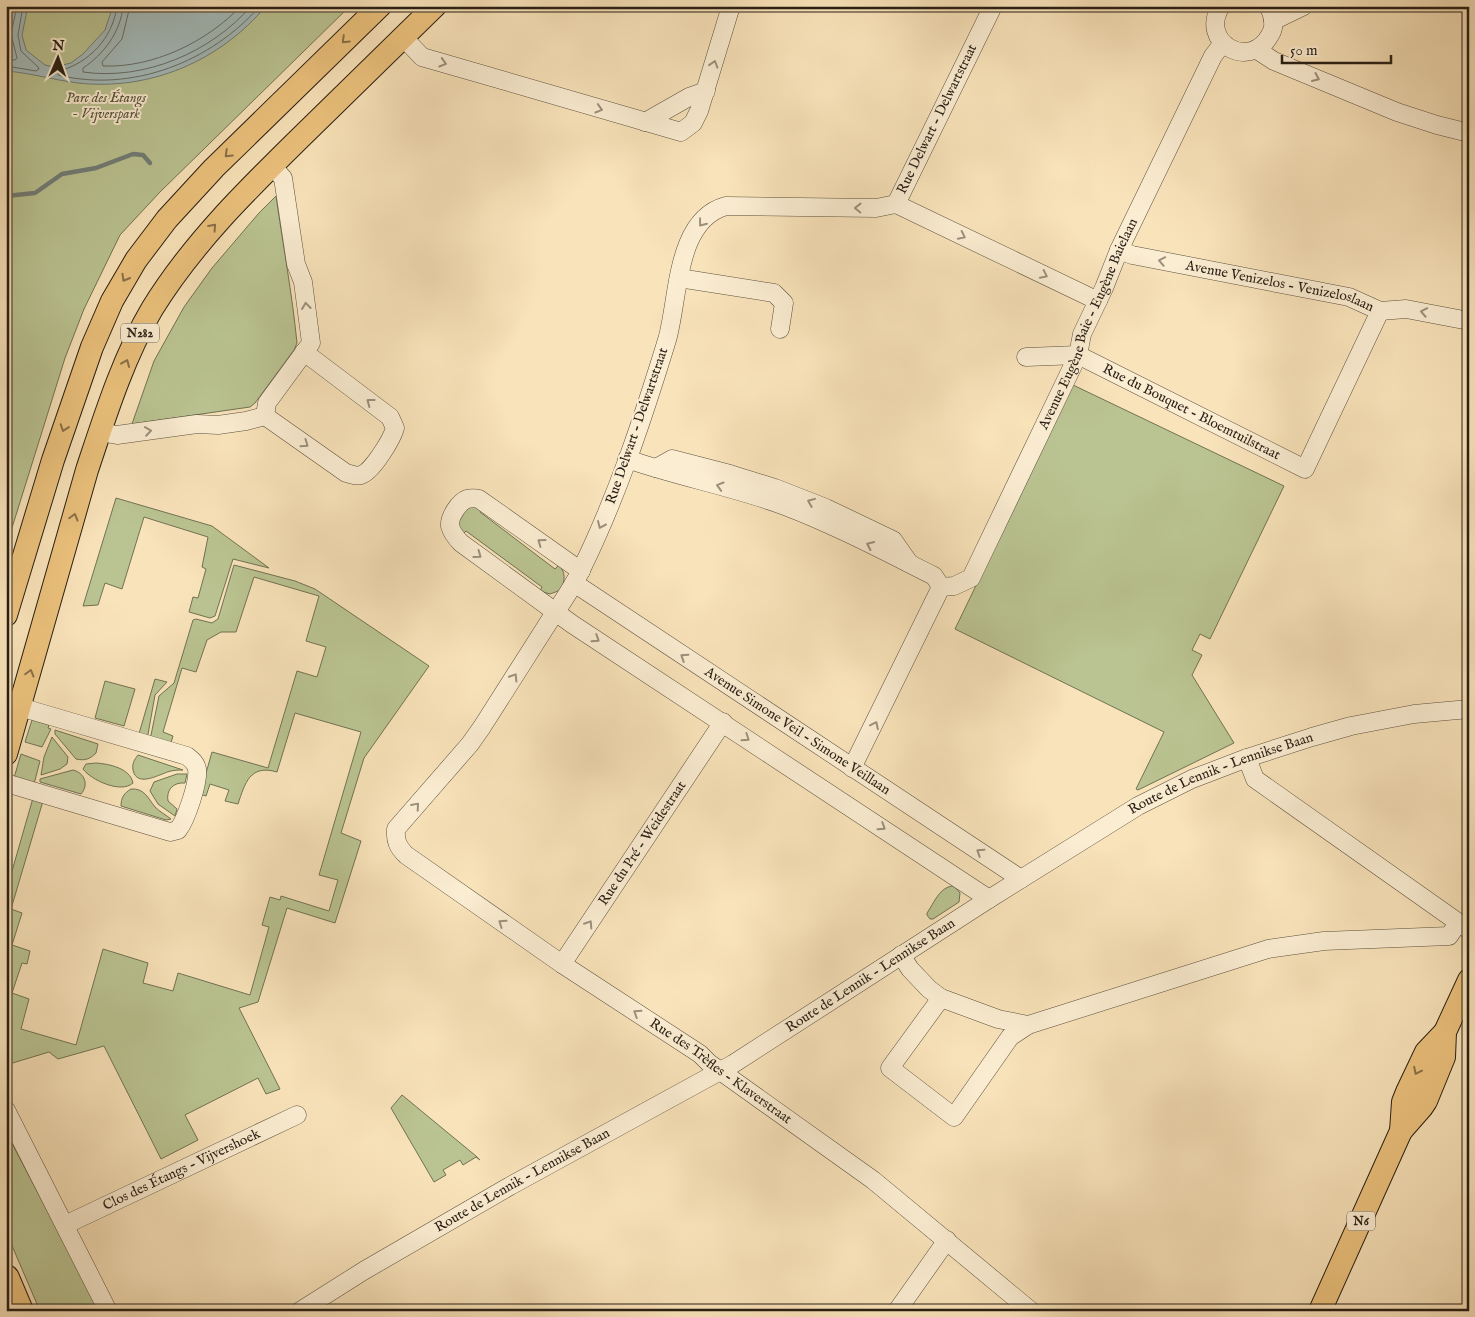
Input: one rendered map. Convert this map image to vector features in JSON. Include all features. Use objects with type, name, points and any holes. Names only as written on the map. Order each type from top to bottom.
[{"type":"highway","points":[[6,1278],[20,1311]]},
{"type":"main road","name":"N282","points":[[6,615],[53,460],[92,347],[112,301],[136,260],[168,219],[214,168],[380,6]]},
{"type":"main road","name":"N282","points":[[6,754],[100,432],[130,355],[151,311],[179,268],[209,230],[435,6]]},
{"type":"main road","points":[[27,546],[63,557]]},
{"type":"main road","points":[[19,573],[56,584]]},
{"type":"main road","name":"N6","points":[[1320,1311],[1401,1132],[1403,1102],[1407,1092],[1426,1052],[1445,1032],[1467,988]]},
{"type":"street","points":[[403,37],[422,57],[681,132],[693,123],[699,111],[731,6]]},
{"type":"street","name":"Rue Delwart - Delwartstraat","points":[[398,847],[395,838],[396,829],[470,744],[577,577],[627,459],[648,403],[668,337],[687,245],[702,220],[716,209],[726,206],[876,208],[896,204],[993,6]]},
{"type":"street","points":[[1219,7],[1216,30],[1223,43],[1230,49],[1248,52],[1257,50],[1266,43],[1272,32],[1270,14],[1304,6]]},
{"type":"street","name":"Avenue Eugène Baie - Eugène Baielaan","points":[[941,587],[954,586],[970,579],[1078,355],[1082,334],[1119,250],[1211,60],[1223,43]]},
{"type":"street","points":[[1257,50],[1274,61],[1379,105],[1437,125],[1469,132]]},
{"type":"street","points":[[645,122],[689,97],[706,91]]},
{"type":"street","points":[[265,416],[267,404],[311,343],[303,282],[296,264],[283,178],[272,166]]},
{"type":"street","points":[[896,204],[1098,301]]},
{"type":"street","name":"Avenue Venizelos - Venizeloslaan","points":[[1119,250],[1132,255],[1349,297],[1380,311],[1406,309],[1469,321]]},
{"type":"street","points":[[679,278],[774,293],[784,303],[780,329]]},
{"type":"street","name":"Rue du Bouquet - Bloemtuilstraat","points":[[1078,355],[1305,469],[1380,311]]},
{"type":"street","points":[[100,432],[117,435],[197,424],[218,425],[265,416],[346,473],[359,476],[367,472],[393,436],[395,428],[390,417],[304,352]]},
{"type":"street","points":[[1026,357],[1078,355]]},
{"type":"street","points":[[627,459],[752,495],[786,507],[934,576],[941,587],[852,768]]},
{"type":"street","points":[[577,577],[486,502],[472,498],[463,501],[452,516],[450,527],[461,543],[580,629],[989,899]]},
{"type":"street","name":"Avenue Simone Veil - Simone Veillaan","points":[[577,577],[852,768],[1021,879]]},
{"type":"street","points":[[6,783],[170,832],[178,830],[186,818],[197,776],[196,764],[188,756],[20,707]]},
{"type":"street","name":"Route de Lennik - Lennikse Baan","points":[[300,1311],[365,1270],[510,1186],[721,1070],[1138,806],[1192,779],[1247,758],[1312,737],[1351,726],[1414,714],[1469,709]]},
{"type":"street","name":"Rue du Pré - Weidestraat","points":[[562,964],[723,722]]},
{"type":"street","points":[[942,998],[890,1068],[954,1117],[1010,1037],[1028,1025],[1268,948],[1324,941],[1449,936],[1464,926],[1255,780],[1247,758]]},
{"type":"street","name":"Rue des Trèfles - Klaverstraat","points":[[398,847],[406,855],[562,964],[700,1054],[873,1180],[1031,1311]]},
{"type":"street","points":[[901,955],[910,969],[929,989],[942,998],[998,1018],[1028,1025]]},
{"type":"street","points":[[6,1110],[108,1311]]},
{"type":"street","name":"Clos des Étangs - Vijvershoek","points":[[65,1226],[297,1115]]},
{"type":"street","points":[[897,1311],[947,1240]]},
{"type":"green space","name":"Parc des Étangs - Vijverspark","points":[[6,6],[350,6],[160,192],[120,235],[84,309],[65,358],[6,547]]},
{"type":"green space","points":[[276,196],[295,324],[297,343],[294,350],[255,403],[250,407],[132,424],[154,361],[184,307],[212,268]]},
{"type":"green space","points":[[1073,385],[1284,486],[1210,639],[1200,634],[1192,650],[1202,655],[1192,675],[1234,743],[1138,790],[1136,789],[1164,732],[955,629]]},
{"type":"green space","points":[[116,498],[212,526],[269,568],[233,559],[215,616],[210,618],[189,612],[193,597],[198,598],[206,569],[202,567],[208,537],[144,517],[122,589],[105,583],[98,605],[83,606]]},
{"type":"green space","points":[[470,505],[482,508],[480,512],[555,569],[559,565],[564,577],[561,590],[550,594],[540,591],[542,587],[466,531],[463,534],[457,521]]},
{"type":"green space","points":[[234,565],[295,581],[315,589],[429,666],[364,758],[341,833],[361,841],[335,923],[287,908],[258,1002],[239,1008],[280,1089],[266,1094],[258,1078],[185,1115],[198,1140],[161,1159],[104,1046],[58,1059],[49,1052],[6,1065],[6,892],[33,798],[43,801],[11,909],[22,913],[12,945],[30,951],[27,964],[22,963],[12,993],[29,999],[21,1029],[76,1045],[103,949],[148,963],[143,983],[173,991],[178,973],[250,995],[269,927],[262,925],[270,897],[280,900],[281,896],[329,911],[338,880],[319,875],[361,732],[295,713],[277,772],[260,771],[250,777],[243,789],[238,804],[225,801],[229,790],[210,784],[206,796],[200,794],[212,752],[268,768],[297,671],[317,677],[326,647],[306,641],[319,596],[254,577],[236,632],[221,632],[207,640],[196,672],[182,668],[163,732],[173,736],[170,746],[150,740],[159,696],[174,683],[193,620],[212,623],[218,619]]},
{"type":"green space","points":[[155,679],[167,682],[155,695],[147,740],[138,737]]},
{"type":"green space","points":[[105,681],[135,689],[124,726],[95,718]]},
{"type":"green space","points":[[32,720],[49,725],[48,728],[51,729],[42,747],[25,742]]},
{"type":"green space","points":[[55,730],[98,744],[96,753],[87,759],[76,759],[55,734]]},
{"type":"green space","points":[[52,737],[68,757],[67,764],[60,769],[41,775],[44,757]]},
{"type":"green space","points":[[21,754],[40,761],[34,784],[14,778]]},
{"type":"green space","points":[[138,755],[183,770],[171,771],[150,778],[139,778],[135,776],[133,770],[134,762]]},
{"type":"green space","points":[[86,764],[107,764],[123,770],[128,774],[133,783],[121,787],[99,781],[83,769]]},
{"type":"green space","points":[[73,770],[83,777],[85,783],[81,794],[40,782],[40,779]]},
{"type":"green space","points":[[177,774],[187,774],[185,783],[174,785],[168,793],[168,801],[177,809],[175,816],[158,804],[150,791],[154,782]]},
{"type":"green space","points":[[131,789],[142,792],[155,807],[171,819],[166,820],[121,806],[123,796]]},
{"type":"green space","points":[[954,886],[960,893],[959,902],[933,919],[930,919],[927,913],[938,896],[945,889]]},
{"type":"green space","points":[[402,1095],[480,1160],[476,1157],[463,1165],[460,1160],[443,1170],[446,1175],[434,1182],[391,1108]]},
{"type":"green space","points":[[6,1132],[100,1311],[40,1311],[6,1227]]},
{"type":"water","points":[[6,6],[28,6],[22,35],[26,50],[45,65],[54,67],[71,63],[83,54],[105,30],[113,6],[266,6],[248,25],[205,57],[157,77],[105,84],[78,83],[6,71]]},
{"type":"waterway","points":[[6,196],[35,193],[62,174],[96,168],[133,154],[143,155],[150,163]]}]
